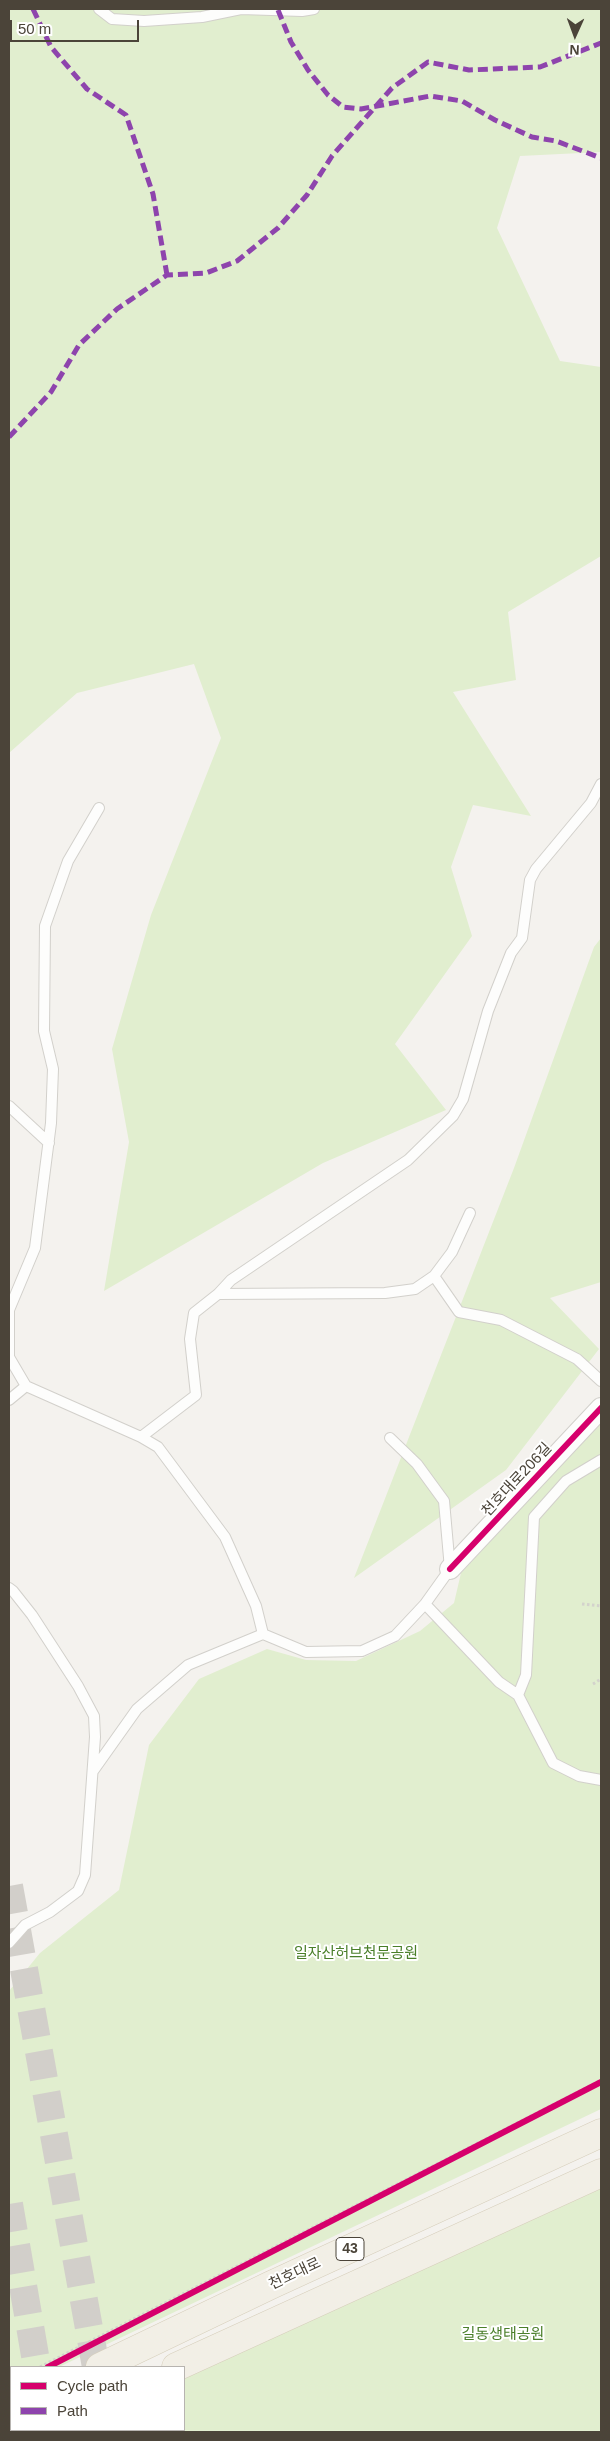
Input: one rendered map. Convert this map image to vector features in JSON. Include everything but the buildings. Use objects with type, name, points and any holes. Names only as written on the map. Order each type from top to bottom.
[{"type":"main road","name":"천호대로","points":[[102,2366],[271,2285],[601,2133]]},
{"type":"main road","name":"43","points":[[178,2366],[601,2173]]},
{"type":"street","name":"천호대로206길","points":[[450,1569],[601,1408]]},
{"type":"lane","points":[[99,9],[112,19],[144,21],[202,17],[241,9],[302,11],[314,9]]},
{"type":"lane","points":[[141,1437],[196,1395],[190,1339],[194,1313],[218,1294],[231,1280],[408,1160],[453,1116],[463,1099],[488,1011],[511,953],[522,938],[530,880],[536,870],[592,803],[601,784]]},
{"type":"lane","points":[[93,1772],[137,1709],[188,1665],[263,1634],[256,1606],[225,1537],[158,1447],[141,1437],[26,1386],[9,1357],[9,1310],[35,1248],[49,1143],[53,1069],[44,1031],[45,926],[68,860],[99,808]]},
{"type":"lane","points":[[9,1106],[49,1143]]},
{"type":"lane","points":[[218,1294],[385,1293],[415,1289],[434,1276],[452,1252],[470,1213]]},
{"type":"lane","points":[[434,1276],[459,1312],[502,1320],[577,1359],[601,1381]]},
{"type":"lane","points":[[9,1400],[26,1386]]},
{"type":"lane","points":[[390,1438],[417,1464],[444,1502],[450,1569]]},
{"type":"lane","points":[[518,1695],[526,1676],[534,1517],[566,1481],[601,1460]]},
{"type":"lane","name":"천호대로206길","points":[[263,1634],[306,1652],[362,1651],[395,1636],[424,1604],[450,1569]]},
{"type":"lane","points":[[9,1588],[32,1615],[78,1686],[94,1716],[93,1772],[85,1875],[78,1891],[50,1912],[25,1925],[9,1943]]},
{"type":"lane","points":[[424,1604],[499,1682],[518,1695],[553,1763],[579,1776],[601,1780]]},
{"type":"path","points":[[582,1604],[601,1606]]},
{"type":"path","points":[[593,1684],[601,1679]]},
{"type":"path","points":[[42,2366],[601,2081]]},
{"type":"path","points":[[50,2366],[601,2081]]},
{"type":"green space","points":[[9,9],[601,9],[601,152],[520,156],[497,228],[560,361],[601,367],[601,556],[508,612],[516,680],[453,692],[531,816],[473,805],[451,867],[472,936],[395,1044],[446,1110],[323,1163],[104,1291],[129,1142],[112,1049],[151,915],[221,738],[194,664],[77,693],[9,753]]},
{"type":"green space","points":[[601,938],[601,1282],[550,1298],[599,1349],[506,1470],[354,1578],[514,1168],[594,947]]},
{"type":"green space","name":"일자산허브천문공원","points":[[601,1422],[601,2109],[61,2366],[10,2366],[9,2391],[9,1991],[40,1953],[119,1890],[149,1745],[199,1679],[267,1649],[306,1660],[356,1661],[420,1631],[454,1603],[461,1573]]},
{"type":"green space","name":"길동생태공원","points":[[601,2187],[601,2432],[41,2432],[185,2431],[185,2368]]},
{"type":"tunnel","points":[[9,1886],[96,2366]]},
{"type":"tunnel","points":[[9,2204],[37,2366]]},
{"type":"marked path","points":[[33,9],[51,47],[87,89],[126,115],[153,194],[167,275]]},
{"type":"marked path","points":[[278,10],[291,42],[308,70],[328,95],[343,107],[361,109],[430,96],[462,101],[495,120],[532,137],[556,141],[601,158]]},
{"type":"marked path","points":[[9,437],[51,392],[79,345],[117,309],[167,275],[206,273],[237,261],[278,228],[307,195],[332,156],[392,88],[428,62],[469,70],[540,67],[601,43]]},
{"type":"cycle path","points":[[450,1569],[601,1408]]},
{"type":"cycle path","points":[[50,2366],[601,2082]]}]
